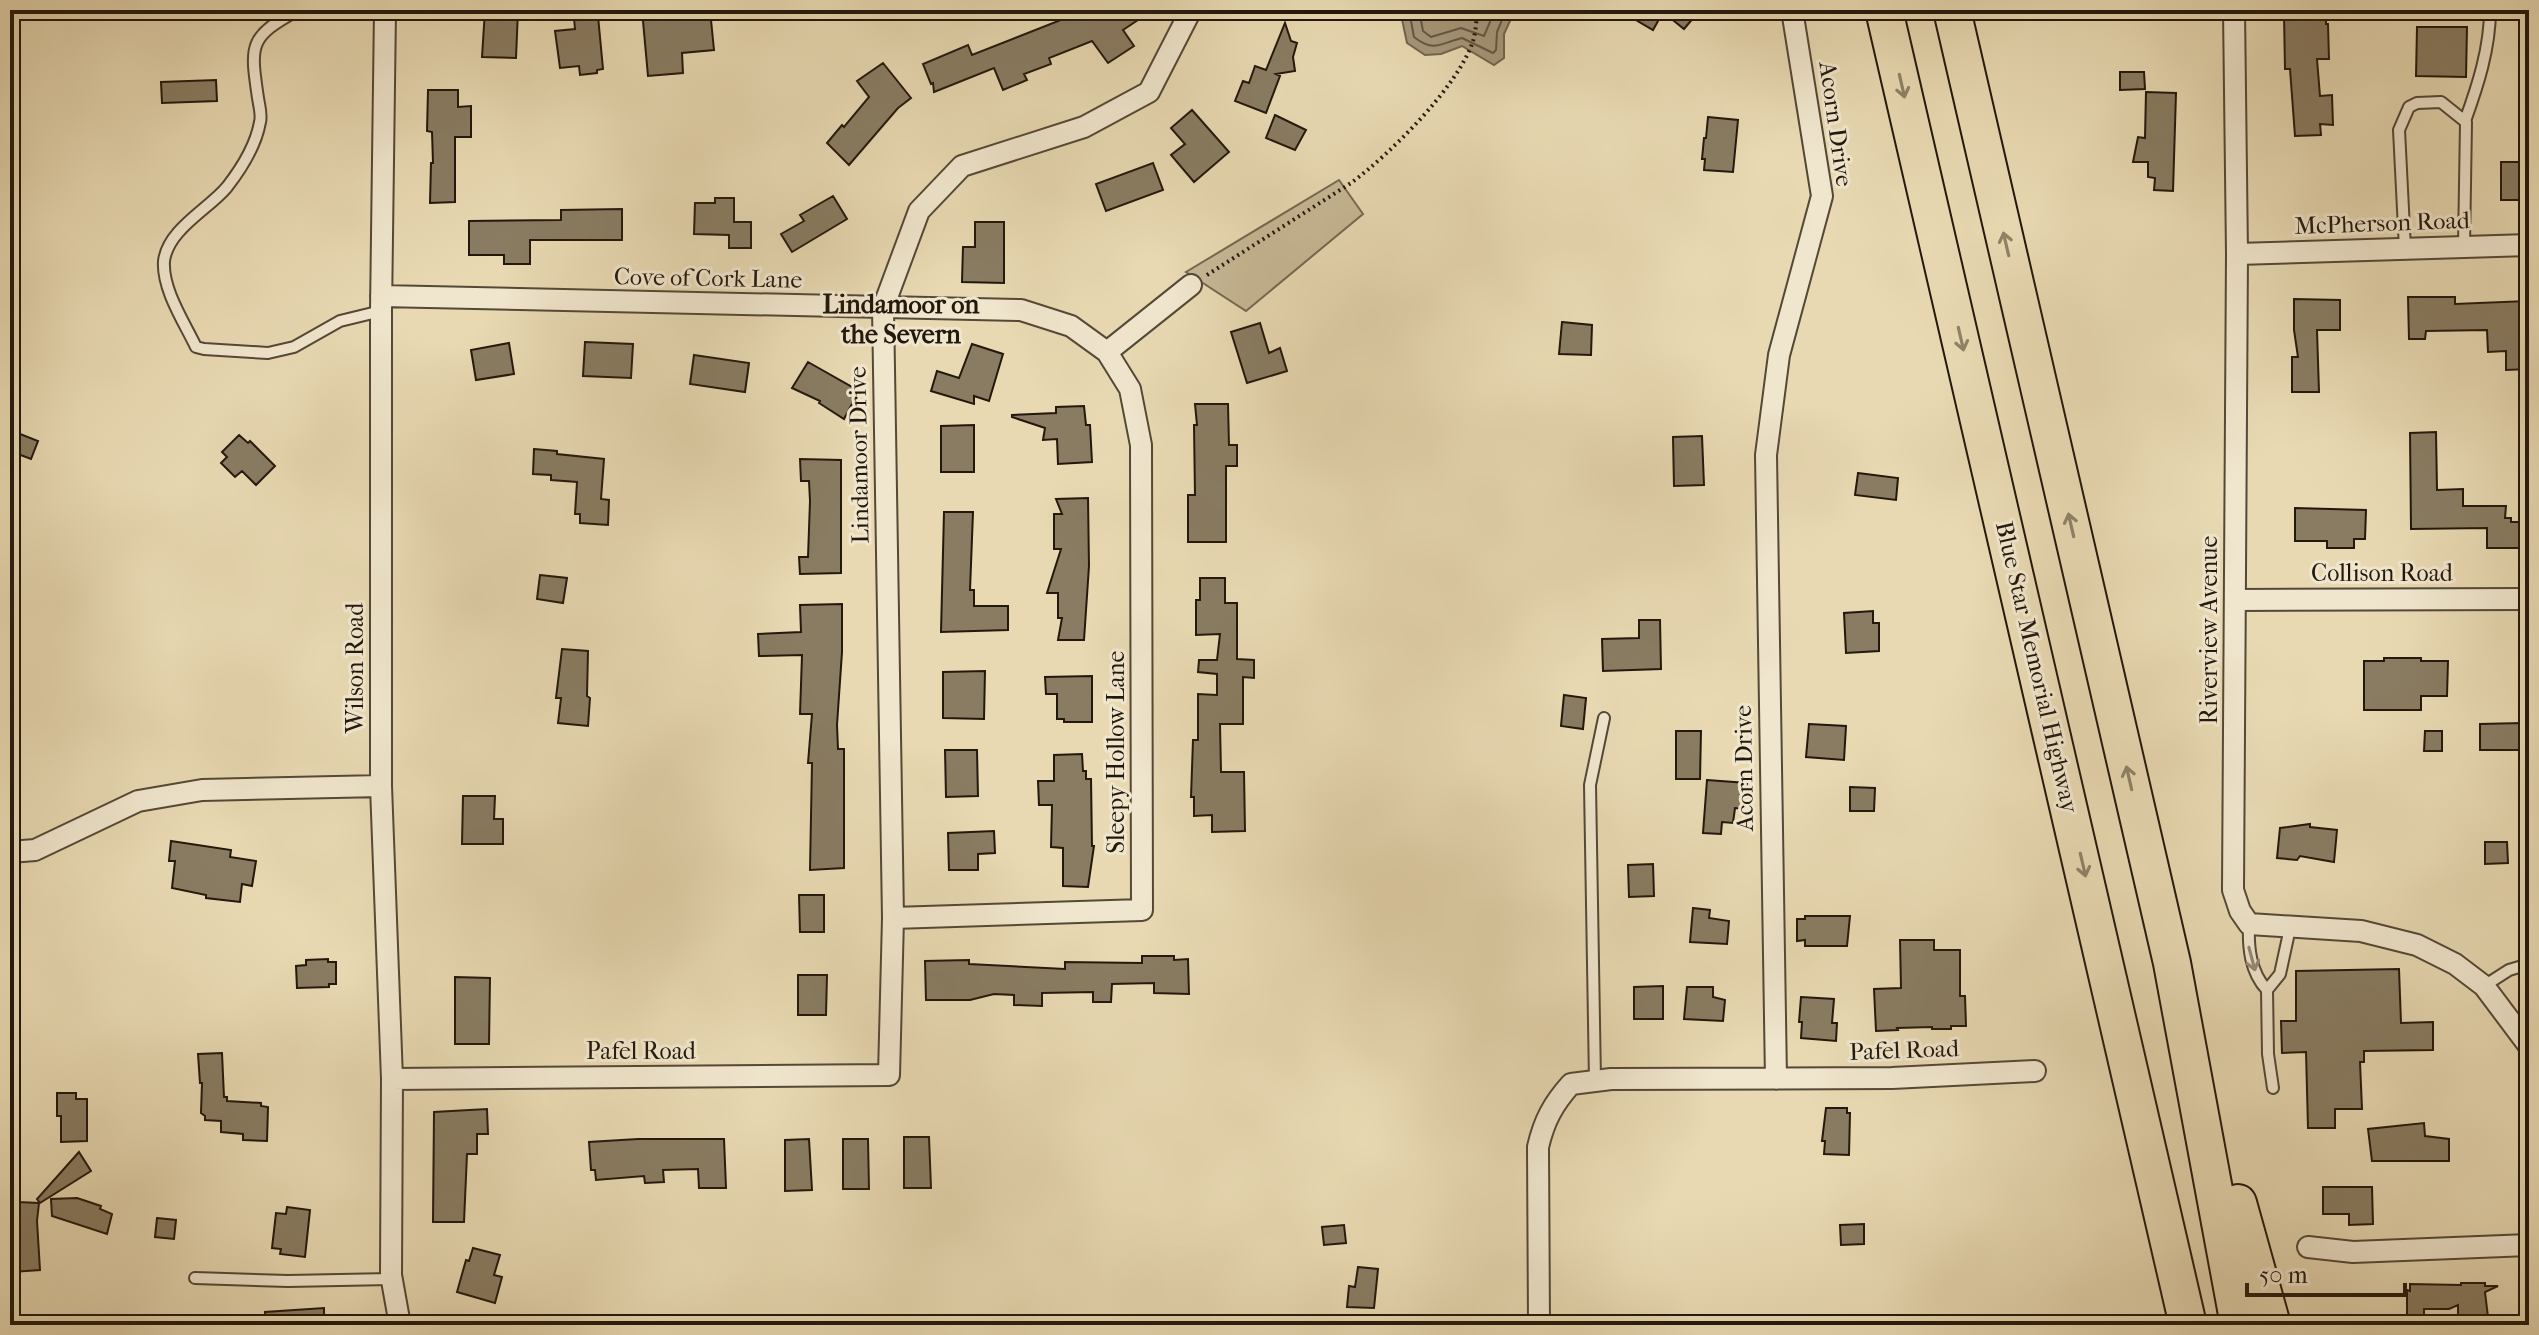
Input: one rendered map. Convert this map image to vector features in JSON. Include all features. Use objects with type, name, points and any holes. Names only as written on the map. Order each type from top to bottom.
[{"type":"highway","name":"Blue Star Memorial Highway","points":[[1884,10],[2188,1325]]},
{"type":"highway","points":[[1952,10],[2172,963],[2272,1325]]},
{"type":"highway","points":[[2172,963],[2239,1325]]},
{"type":"highway","points":[[2115,1007],[2169,1325]]},
{"type":"street","name":"Wilson Road","points":[[385,10],[381,303],[381,786],[392,1079],[391,1279],[400,1325]]},
{"type":"street","name":"Lindamoor Drive","points":[[889,1075],[893,918],[883,308],[919,211],[962,166],[1084,127],[1149,92],[1191,10]]},
{"type":"street","name":"Acorn Drive","points":[[1776,1079],[1766,455],[1779,355],[1822,196],[1792,10]]},
{"type":"street","name":"Riverview Avenue","points":[[2234,10],[2237,254],[2233,890],[2240,911],[2249,924]]},
{"type":"street","name":"McPherson Road","points":[[2237,254],[2529,245]]},
{"type":"street","points":[[1107,352],[1191,285]]},
{"type":"street","name":"Cove of Cork Lane","points":[[381,303],[1021,310],[1071,326],[1107,352]]},
{"type":"street","name":"Sleepy Hollow Lane","points":[[893,918],[1142,910],[1141,445],[1130,389],[1107,352]]},
{"type":"street","name":"Collison Road","points":[[2236,600],[2529,599]]},
{"type":"street","points":[[10,852],[35,850],[138,801],[202,790],[381,786]]},
{"type":"street","points":[[2249,924],[2361,931],[2417,945],[2455,964],[2484,986],[2529,1046]]},
{"type":"street","name":"Pafel Road","points":[[1776,1079],[1892,1078],[2035,1071]]},
{"type":"street","name":"Pafel Road","points":[[392,1079],[889,1075]]},
{"type":"street","points":[[1539,1325],[1538,1147],[1543,1125],[1554,1102],[1571,1084],[1595,1081],[1776,1079]]},
{"type":"street","points":[[2308,1247],[2353,1252],[2529,1245]]},
{"type":"lane","points":[[298,10],[262,33],[252,52],[261,120],[242,167],[213,202],[182,228],[172,244],[164,259],[168,286],[196,347],[204,349],[268,353],[294,347],[340,321],[381,303]]},
{"type":"lane","points":[[2464,247],[2465,121],[2479,83],[2490,28],[2490,10]]},
{"type":"lane","points":[[2405,249],[2399,130],[2409,107],[2417,103],[2441,102],[2465,121]]},
{"type":"lane","points":[[1595,1081],[1590,785],[1604,718]]},
{"type":"lane","points":[[2249,924],[2248,947],[2258,980],[2267,990]]},
{"type":"lane","points":[[2273,1088],[2268,1054],[2267,990],[2280,974],[2290,928]]},
{"type":"lane","points":[[2484,986],[2509,970],[2529,964]]},
{"type":"lane","points":[[195,1278],[288,1281],[391,1279]]},
{"type":"path","points":[[1191,285],[1373,167],[1455,78],[1474,40],[1478,10]]},
{"type":"shaded area","points":[[1339,180],[1363,214],[1246,311],[1186,272]]},
{"type":"water","points":[[1400,10],[1515,10],[1504,34],[1504,58],[1494,65],[1462,46],[1441,54],[1425,55],[1407,43]]},
{"type":"building","points":[[485,10],[518,10],[516,58],[482,57]]},
{"type":"building","points":[[642,10],[665,10],[665,13],[710,10],[714,50],[682,53],[683,73],[648,76]]},
{"type":"building","points":[[1086,10],[1153,10],[1123,30],[1134,46],[1108,63],[1092,41],[1049,58],[1051,64],[1024,74],[1027,80],[1003,90],[994,68],[934,92],[923,64],[968,45],[972,55]]},
{"type":"building","points":[[1619,10],[1700,10],[1684,29],[1663,12],[1653,30]]},
{"type":"building","points":[[2284,14],[2326,14],[2329,59],[2317,59],[2320,96],[2332,95],[2333,125],[2320,124],[2321,135],[2295,136],[2290,69],[2285,69]]},
{"type":"building","points":[[598,16],[603,69],[580,75],[579,66],[560,68],[555,31],[575,29],[574,18]]},
{"type":"building","points":[[1285,23],[1291,41],[1297,43],[1293,57],[1295,71],[1276,74],[1280,76],[1266,113],[1235,101],[1243,81],[1249,83],[1255,66],[1266,70]]},
{"type":"building","points":[[2417,27],[2467,27],[2466,77],[2416,76]]},
{"type":"building","points":[[883,63],[911,98],[898,108],[849,165],[827,143],[869,97],[857,81]]},
{"type":"building","points":[[2120,72],[2144,72],[2145,89],[2120,90]]},
{"type":"building","points":[[216,80],[217,101],[162,103],[161,82]]},
{"type":"building","points":[[428,90],[458,90],[458,107],[471,106],[471,137],[455,137],[455,202],[430,203],[433,163],[432,132],[427,131]]},
{"type":"building","points":[[2146,92],[2176,93],[2173,191],[2154,190],[2155,178],[2148,177],[2148,162],[2133,162],[2138,137],[2145,138]]},
{"type":"building","points":[[1192,110],[1229,152],[1194,182],[1171,155],[1185,144],[1171,128]]},
{"type":"building","points":[[1275,115],[1306,130],[1295,150],[1266,138]]},
{"type":"building","points":[[1708,117],[1738,120],[1733,172],[1704,170],[1705,159],[1702,159]]},
{"type":"building","points":[[2501,162],[2529,162],[2529,200],[2501,200]]},
{"type":"building","points":[[1153,163],[1163,190],[1106,211],[1096,184]]},
{"type":"building","points":[[833,196],[847,219],[792,252],[781,234],[804,221],[800,215]]},
{"type":"building","points":[[715,198],[734,198],[734,222],[751,222],[751,248],[729,248],[729,235],[694,234],[695,203],[715,203]]},
{"type":"building","points":[[622,209],[622,240],[530,240],[530,264],[504,264],[504,255],[469,255],[469,221],[561,220],[561,210]]},
{"type":"building","points":[[975,222],[1004,222],[1004,283],[962,282],[963,247],[975,247]]},
{"type":"building","points":[[2408,297],[2455,297],[2455,304],[2527,301],[2529,369],[2506,370],[2506,351],[2488,352],[2487,330],[2426,331],[2425,339],[2409,339]]},
{"type":"building","points":[[2294,299],[2340,300],[2340,330],[2317,330],[2319,392],[2292,392],[2292,357],[2298,357]]},
{"type":"building","points":[[1562,322],[1592,325],[1591,355],[1559,354]]},
{"type":"building","points":[[1260,323],[1269,353],[1280,348],[1287,371],[1247,383],[1231,332]]},
{"type":"building","points":[[585,342],[633,344],[631,378],[583,376]]},
{"type":"building","points":[[509,343],[514,374],[476,380],[471,350]]},
{"type":"building","points":[[972,344],[1003,354],[989,401],[974,396],[974,404],[931,391],[937,371],[959,378]]},
{"type":"building","points":[[694,355],[749,363],[745,392],[690,384]]},
{"type":"building","points":[[808,362],[859,391],[844,419],[820,401],[792,388]]},
{"type":"building","points":[[1195,404],[1228,404],[1229,445],[1237,445],[1237,466],[1226,466],[1226,542],[1188,542],[1188,495],[1195,495]]},
{"type":"building","points":[[1084,406],[1086,425],[1090,425],[1092,462],[1058,464],[1057,439],[1043,440],[1045,428],[1012,417],[1056,413],[1056,407]]},
{"type":"building","points":[[974,425],[974,472],[941,472],[941,426]]},
{"type":"building","points":[[10,430],[38,441],[31,459],[10,451]]},
{"type":"building","points":[[2436,432],[2437,490],[2463,489],[2463,506],[2506,506],[2505,518],[2511,518],[2511,522],[2529,522],[2529,548],[2487,548],[2487,528],[2411,529],[2410,433]]},
{"type":"building","points":[[239,435],[248,443],[250,441],[275,466],[256,485],[242,471],[235,477],[221,463],[227,457],[222,452]]},
{"type":"building","points":[[1702,436],[1704,485],[1674,486],[1673,437]]},
{"type":"building","points":[[534,449],[604,459],[601,499],[609,500],[608,525],[580,523],[580,514],[575,514],[577,482],[551,480],[551,475],[533,474]]},
{"type":"building","points":[[800,459],[841,460],[841,573],[800,574],[799,557],[808,557],[810,501],[809,481],[801,481]]},
{"type":"building","points":[[1858,473],[1898,478],[1896,500],[1855,495]]},
{"type":"building","points":[[1088,498],[1089,566],[1084,640],[1058,640],[1062,618],[1058,618],[1058,593],[1047,593],[1061,549],[1054,549],[1054,514],[1062,514],[1056,499]]},
{"type":"building","points":[[2295,508],[2366,510],[2365,539],[2354,539],[2354,548],[2327,548],[2327,541],[2295,541]]},
{"type":"building","points":[[944,512],[973,512],[970,590],[974,590],[974,606],[1008,606],[1008,630],[941,632]]},
{"type":"building","points":[[540,575],[567,578],[563,603],[537,599]]},
{"type":"building","points":[[1200,578],[1225,578],[1225,603],[1237,603],[1237,659],[1254,660],[1254,678],[1243,677],[1243,724],[1220,724],[1221,772],[1244,772],[1245,831],[1212,832],[1212,815],[1194,816],[1194,797],[1191,797],[1193,740],[1198,740],[1198,694],[1217,695],[1217,674],[1198,672],[1199,660],[1217,660],[1220,634],[1196,635],[1196,600],[1200,600]]},
{"type":"building","points":[[842,604],[837,725],[838,749],[844,749],[844,868],[810,870],[812,763],[808,763],[812,714],[800,714],[802,655],[759,656],[758,634],[801,632],[800,605]]},
{"type":"building","points":[[1873,611],[1873,623],[1879,623],[1879,651],[1846,653],[1844,613]]},
{"type":"building","points":[[1639,620],[1660,620],[1661,669],[1603,671],[1602,639],[1639,638]]},
{"type":"building","points":[[562,649],[588,651],[588,726],[558,723],[561,698],[556,698]]},
{"type":"building","points":[[2384,658],[2448,661],[2447,696],[2421,696],[2421,710],[2364,710],[2364,661],[2384,661]]},
{"type":"building","points":[[985,671],[984,719],[943,718],[943,672]]},
{"type":"building","points":[[1092,676],[1092,722],[1057,719],[1057,694],[1046,694],[1045,677]]},
{"type":"building","points":[[1564,695],[1586,698],[1583,729],[1561,726]]},
{"type":"building","points":[[2522,723],[2523,750],[2480,750],[2480,724]]},
{"type":"building","points":[[1809,724],[1846,726],[1844,760],[1806,757]]},
{"type":"building","points":[[1676,731],[1701,731],[1700,779],[1676,779]]},
{"type":"building","points":[[2425,731],[2442,731],[2442,751],[2424,751]]},
{"type":"building","points":[[945,750],[977,750],[978,796],[946,797]]},
{"type":"building","points":[[1082,754],[1083,771],[1086,771],[1086,779],[1091,779],[1094,846],[1088,887],[1063,886],[1063,848],[1051,847],[1052,805],[1039,805],[1038,781],[1054,781],[1054,755]]},
{"type":"building","points":[[1707,780],[1747,783],[1744,809],[1735,808],[1733,823],[1722,822],[1721,834],[1703,833]]},
{"type":"building","points":[[1850,787],[1875,788],[1874,811],[1850,811]]},
{"type":"building","points":[[463,796],[495,796],[494,819],[503,819],[503,844],[462,844]]},
{"type":"building","points":[[2310,824],[2310,827],[2337,830],[2334,862],[2300,856],[2297,860],[2277,858],[2280,828]]},
{"type":"building","points":[[994,831],[995,853],[978,854],[978,870],[949,870],[948,833]]},
{"type":"building","points":[[171,841],[231,850],[230,857],[256,861],[252,886],[242,884],[240,902],[206,898],[206,895],[172,888],[175,861],[169,861]]},
{"type":"building","points":[[2485,842],[2507,842],[2508,863],[2485,864]]},
{"type":"building","points":[[1653,864],[1654,896],[1629,897],[1628,865]]},
{"type":"building","points":[[799,895],[824,895],[824,932],[800,932]]},
{"type":"building","points":[[1693,908],[1710,910],[1709,918],[1729,921],[1727,944],[1690,942]]},
{"type":"building","points":[[1805,916],[1850,916],[1847,946],[1805,946],[1805,940],[1797,941],[1797,919],[1805,919]]},
{"type":"building","points":[[1900,940],[1934,940],[1934,950],[1960,950],[1960,996],[1965,996],[1966,1026],[1876,1031],[1874,989],[1901,988]]},
{"type":"building","points":[[1142,956],[1188,959],[1189,994],[1154,993],[1154,983],[1112,984],[1111,1002],[1093,1002],[1093,992],[1042,993],[1042,1006],[1014,1005],[1014,995],[994,994],[970,1000],[926,1000],[925,961],[969,960],[969,964],[1065,969],[1065,962],[1142,963]]},
{"type":"building","points":[[328,959],[328,962],[336,962],[336,984],[297,988],[296,966],[306,965],[306,960]]},
{"type":"building","points":[[2399,969],[2401,1023],[2433,1022],[2433,1050],[2364,1051],[2364,1062],[2360,1062],[2362,1109],[2335,1109],[2335,1128],[2308,1128],[2306,1052],[2282,1053],[2281,1021],[2296,1021],[2296,971]]},
{"type":"building","points":[[798,975],[827,975],[826,1015],[798,1015]]},
{"type":"building","points":[[455,977],[490,978],[489,1044],[455,1044]]},
{"type":"building","points":[[1663,986],[1663,1019],[1634,1019],[1634,987]]},
{"type":"building","points":[[1687,987],[1713,987],[1713,997],[1725,1000],[1723,1021],[1684,1019]]},
{"type":"building","points":[[1801,997],[1834,999],[1832,1023],[1837,1023],[1836,1041],[1801,1038]]},
{"type":"building","points":[[222,1053],[224,1097],[227,1101],[261,1103],[261,1106],[268,1107],[267,1141],[243,1140],[243,1134],[221,1132],[221,1121],[205,1120],[201,1113],[202,1083],[198,1054]]},
{"type":"building","points":[[57,1093],[76,1093],[76,1099],[87,1099],[87,1141],[61,1142]]},
{"type":"building","points":[[1826,1108],[1847,1108],[1847,1113],[1850,1113],[1849,1155],[1824,1154],[1825,1141],[1822,1141]]},
{"type":"building","points":[[487,1109],[488,1134],[477,1134],[477,1154],[467,1154],[464,1222],[433,1222],[434,1112]]},
{"type":"building","points":[[2424,1123],[2425,1136],[2449,1139],[2449,1161],[2372,1161],[2368,1129]]},
{"type":"building","points":[[904,1137],[929,1137],[931,1188],[904,1188]]},
{"type":"building","points":[[724,1139],[726,1188],[699,1188],[698,1169],[663,1170],[664,1182],[645,1183],[644,1176],[596,1180],[595,1170],[591,1170],[589,1142]]},
{"type":"building","points":[[809,1139],[812,1190],[785,1191],[785,1140]]},
{"type":"building","points":[[843,1139],[868,1139],[869,1189],[843,1189]]},
{"type":"building","points":[[79,1152],[91,1171],[40,1203],[37,1199]]},
{"type":"building","points":[[2323,1187],[2372,1187],[2373,1224],[2349,1225],[2349,1214],[2323,1214]]},
{"type":"building","points":[[77,1198],[101,1206],[100,1209],[112,1214],[107,1234],[52,1216],[51,1199]]},
{"type":"building","points":[[17,1202],[39,1203],[40,1270],[12,1272],[10,1249],[16,1248]]},
{"type":"building","points":[[287,1207],[310,1210],[305,1257],[280,1254],[281,1249],[272,1248],[276,1213],[286,1214]]},
{"type":"building","points":[[157,1218],[176,1220],[174,1239],[155,1237]]},
{"type":"building","points":[[1864,1224],[1864,1244],[1841,1245],[1840,1225]]},
{"type":"building","points":[[1344,1225],[1346,1243],[1324,1245],[1322,1227]]},
{"type":"building","points":[[473,1248],[500,1255],[494,1275],[502,1277],[495,1303],[457,1292],[466,1260],[469,1261]]},
{"type":"building","points":[[1358,1267],[1378,1269],[1374,1308],[1347,1307],[1349,1286],[1355,1287]]},
{"type":"building","points":[[2410,1284],[2498,1286],[2485,1292],[2486,1323],[2458,1323],[2458,1305],[2449,1309],[2424,1309],[2424,1322],[2407,1322],[2407,1290],[2410,1291]]},
{"type":"building","points":[[324,1308],[324,1325],[266,1325],[265,1312]]},
{"type":"district","name":"Lindamoor on the Severn","points":[[901,319]]}]
